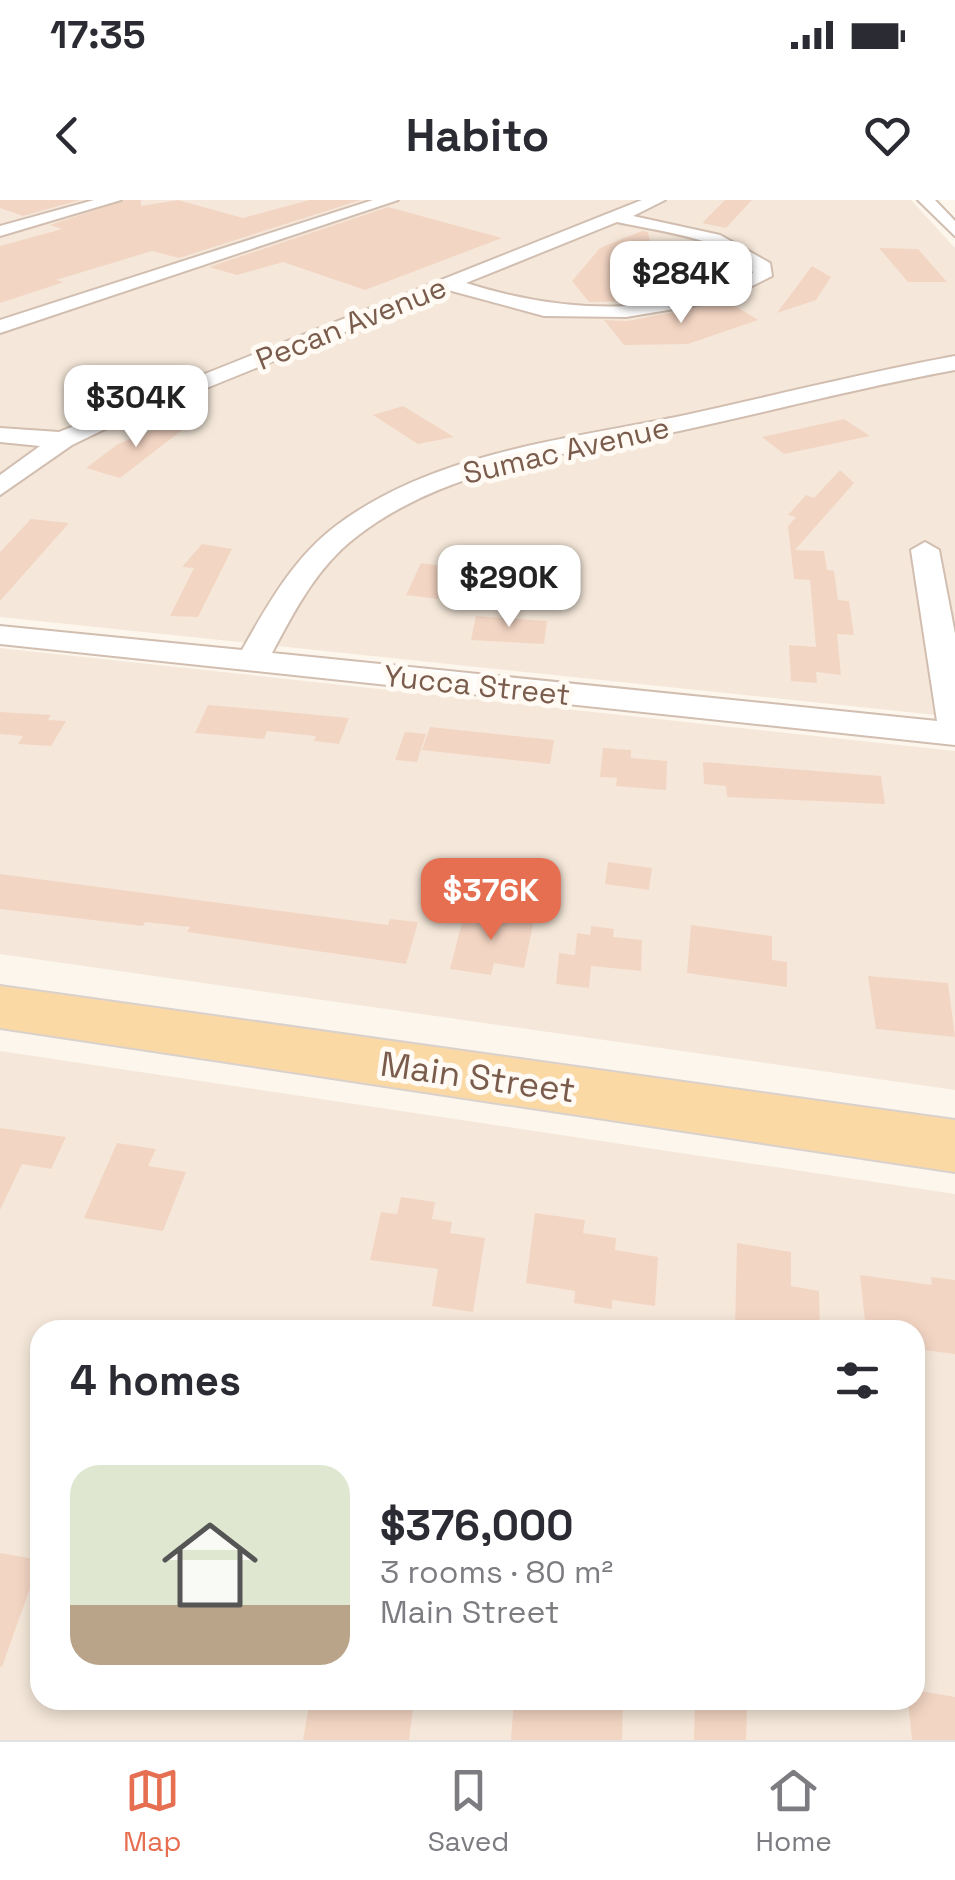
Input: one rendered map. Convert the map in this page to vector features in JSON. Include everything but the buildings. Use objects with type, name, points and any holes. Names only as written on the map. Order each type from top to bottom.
[{"type":"main road","name":"Main Street","points":[[0,1007],[955,1146]]},
{"type":"street","points":[[5,227],[113,200]]},
{"type":"street","points":[[0,327],[390,200]]},
{"type":"street","name":"Pecan Avenue","points":[[0,488],[63,440],[657,200]]},
{"type":"street","points":[[926,200],[955,231]]},
{"type":"street","points":[[448,284],[517,305],[581,312],[684,302],[744,288],[762,276],[762,267],[752,256],[731,246],[616,217]]},
{"type":"street","name":"Sumac Avenue","points":[[252,661],[312,561],[348,528],[392,501],[445,479],[543,454],[955,363]]},
{"type":"street","points":[[0,435],[63,440]]},
{"type":"street","points":[[926,550],[955,725]]},
{"type":"street","name":"Yucca Street","points":[[0,635],[955,734]]},
{"type":"shaded area","points":[[0,200],[911,200],[955,248],[955,717],[0,617]]},
{"type":"shaded area","points":[[0,648],[955,751],[955,1090],[0,954]]},
{"type":"shaded area","points":[[0,1051],[955,1194],[955,1740],[0,1740]]}]
